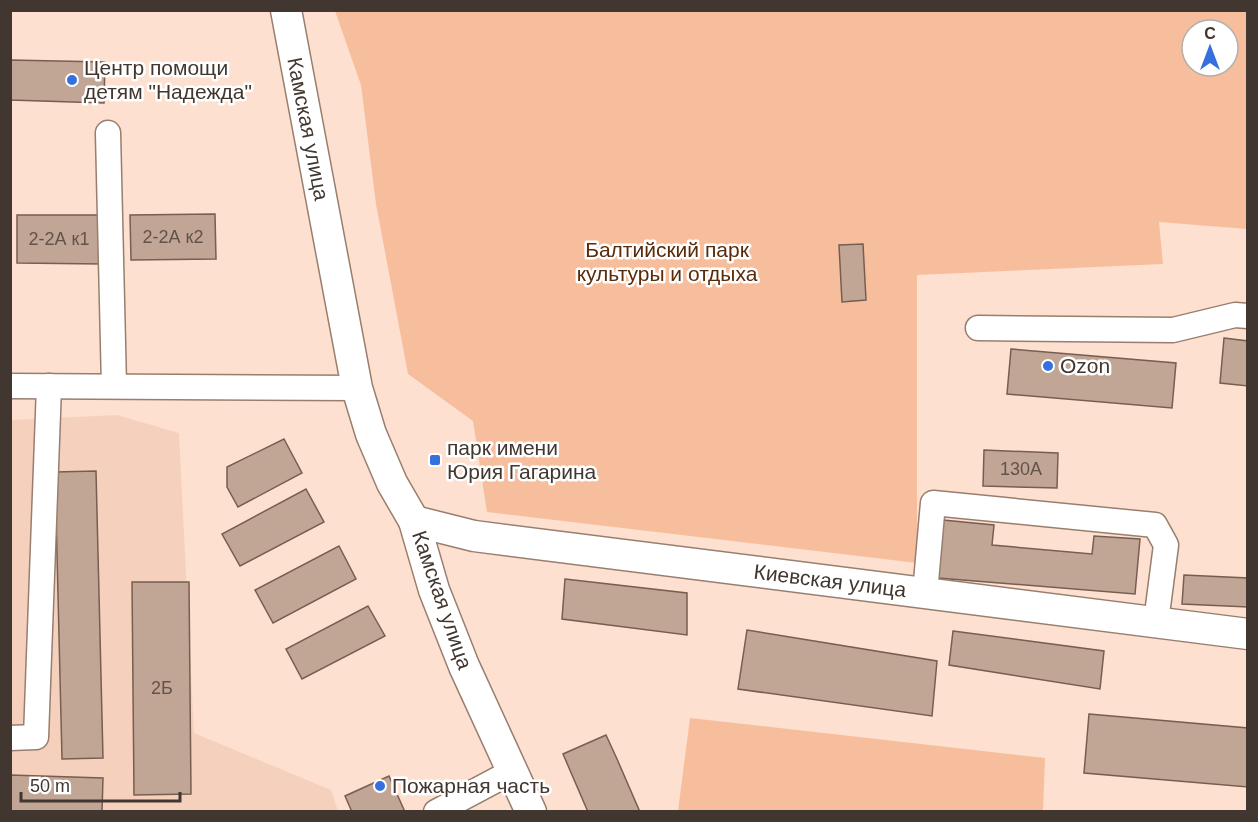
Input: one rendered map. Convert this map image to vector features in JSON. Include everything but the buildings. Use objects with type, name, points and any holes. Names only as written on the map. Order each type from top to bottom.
[{"type":"main road","name":"Камская улица","points":[[286,10],[357,388],[388,474],[414,521],[431,581],[449,629],[531,812]]},
{"type":"main road","name":"Киевская улица","points":[[414,521],[474,536],[1248,634]]},
{"type":"street","points":[[108,133],[114,386]]},
{"type":"street","points":[[978,328],[1173,330],[1235,315],[1248,316]]},
{"type":"street","points":[[10,386],[357,388]]},
{"type":"street","points":[[10,738],[36,737],[49,386]]},
{"type":"street","points":[[925,593],[933,503],[1155,525],[1166,545],[1156,622]]},
{"type":"street","points":[[436,812],[513,771]]},
{"type":"shaded area","points":[[117,415],[179,433],[194,733],[331,790],[338,811],[11,812],[11,420]]},
{"type":"green space","name":"Балтийский парк культуры и отдыха","points":[[335,11],[1247,11],[1247,229],[1159,222],[1163,264],[917,275],[917,563],[487,512],[473,421],[408,374],[376,204],[361,85]]},
{"type":"green space","points":[[690,718],[1045,758],[1043,811],[678,811]]},
{"type":"place","name":"Центр помощи детям \"Надежда\"","points":[[72,80]]},
{"type":"place","name":"Ozon","points":[[1048,366]]},
{"type":"place","name":"парк имени Юрия Гагарина","points":[[435,460]]},
{"type":"place","name":"Пожарная часть","points":[[380,786]]}]
